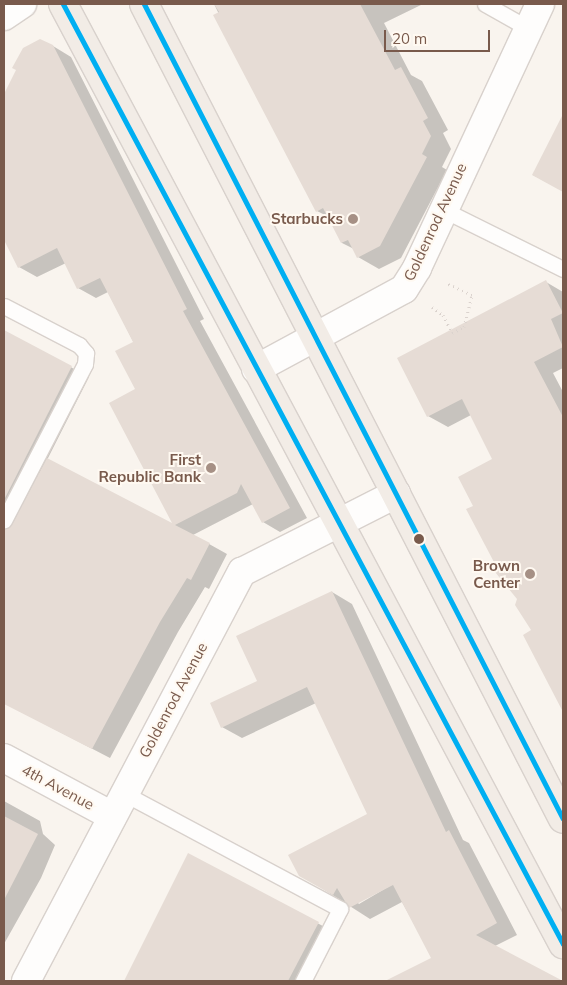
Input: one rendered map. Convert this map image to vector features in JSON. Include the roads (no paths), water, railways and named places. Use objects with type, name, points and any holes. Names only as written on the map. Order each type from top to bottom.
[{"type":"highway","points":[[63,4],[337,523],[563,944]]},
{"type":"highway","points":[[144,4],[316,335],[396,494],[555,783],[563,819]]},
{"type":"street","points":[[4,16],[22,4]]},
{"type":"street","name":"Goldenrod Avenue","points":[[256,369],[404,289],[417,268],[442,209],[533,15]]},
{"type":"street","name":"Goldenrod Avenue","points":[[26,981],[242,572],[396,494]]},
{"type":"street","name":"4th Avenue","points":[[4,758],[118,804]]},
{"type":"lane","points":[[485,4],[533,15]]},
{"type":"lane","points":[[442,209],[563,269]]},
{"type":"lane","points":[[4,306],[79,345],[86,353],[85,364],[4,520]]},
{"type":"lane","points":[[118,804],[340,909],[303,981]]},
{"type":"place","name":"Starbucks","points":[[353,219]]},
{"type":"place","name":"First Republic Bank","points":[[211,468]]},
{"type":"place","name":"Brown Center","points":[[530,574]]}]
